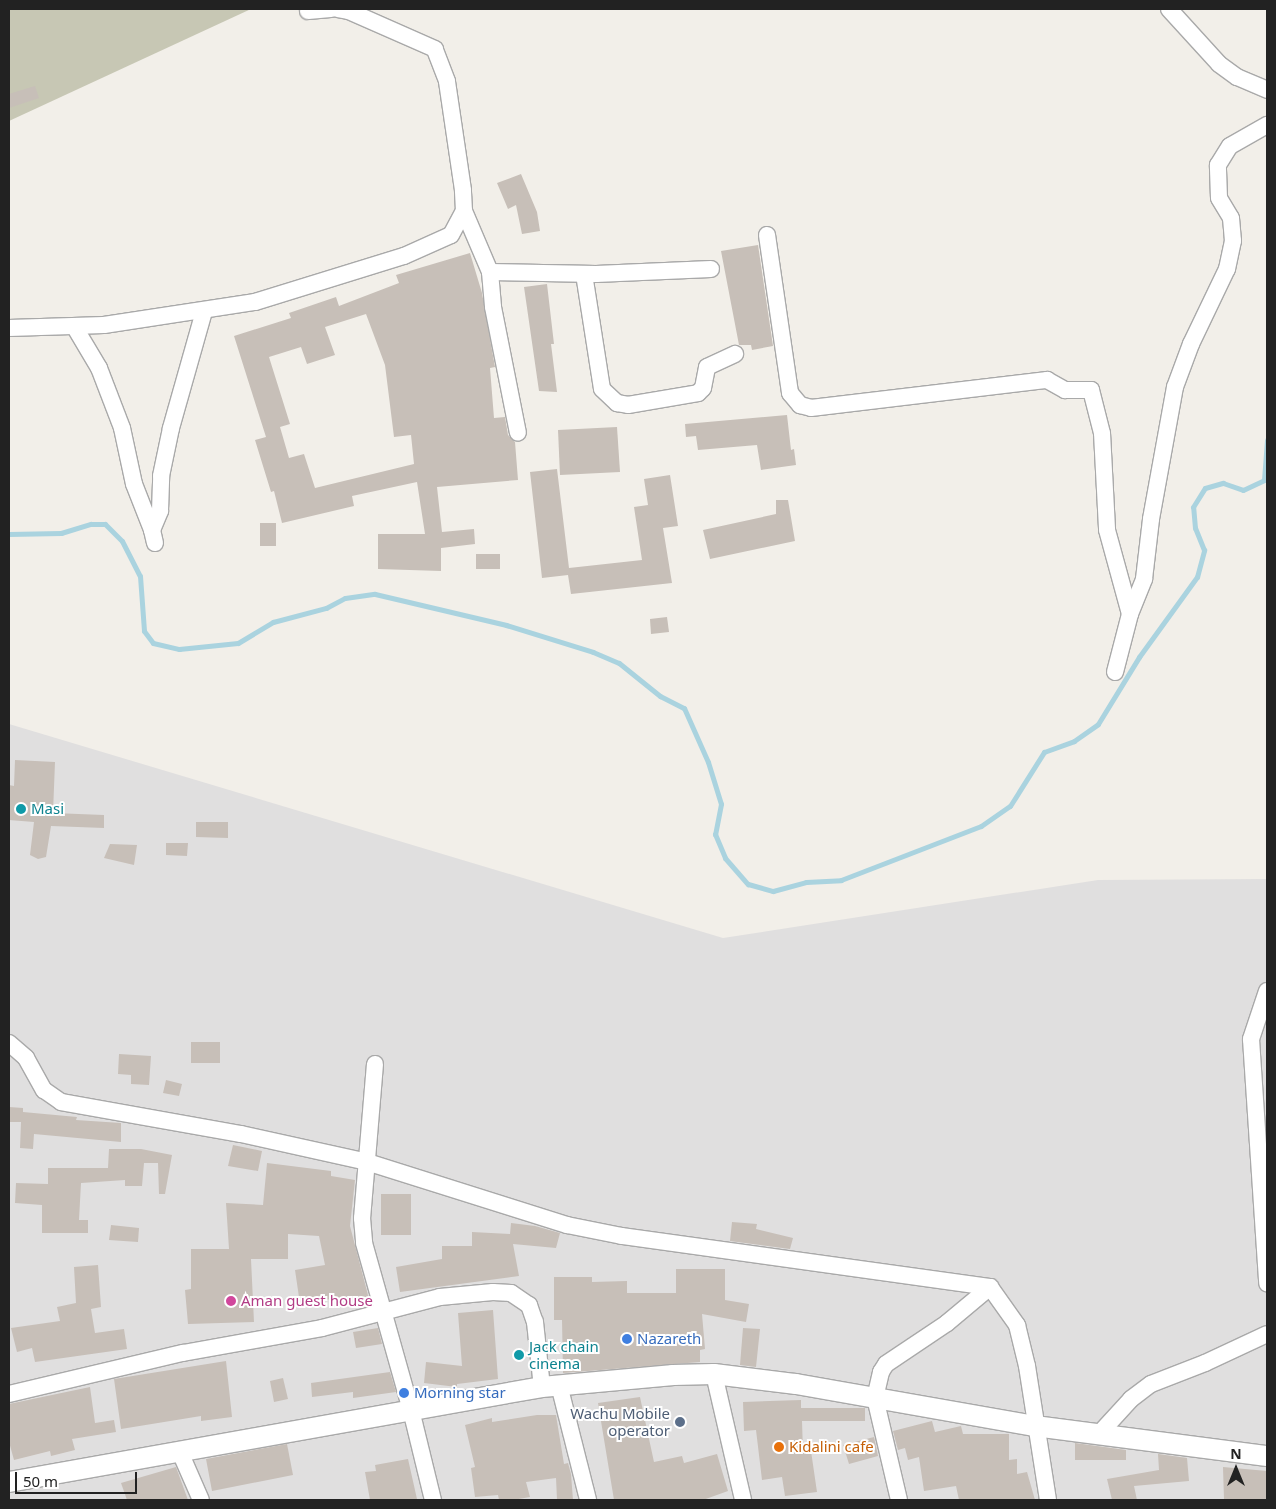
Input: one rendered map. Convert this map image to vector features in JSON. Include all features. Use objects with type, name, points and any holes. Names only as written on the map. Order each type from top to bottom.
[{"type":"street","points":[[308,10],[331,9]]},
{"type":"street","points":[[338,9],[349,10],[387,29],[426,43],[435,49],[447,81],[464,212],[490,272],[493,307],[518,433]]},
{"type":"street","points":[[1169,9],[1219,64],[1237,77],[1267,90]]},
{"type":"street","points":[[1114,672],[1130,614],[1144,579],[1151,519],[1175,387],[1191,344],[1227,269],[1233,241],[1232,218],[1219,198],[1218,165],[1230,146],[1267,125]]},
{"type":"street","points":[[9,328],[74,326],[204,311],[255,302],[404,256],[452,235],[464,212]]},
{"type":"street","points":[[767,236],[790,393],[800,405],[811,408],[1048,380],[1065,390],[1091,390],[1102,433],[1107,530],[1130,614]]},
{"type":"street","points":[[490,272],[584,274],[711,269]]},
{"type":"street","points":[[584,274],[602,389],[617,403],[628,405],[698,393],[702,388],[707,367],[734,354]]},
{"type":"street","points":[[74,326],[87,344],[119,420],[134,484],[153,536],[160,511],[161,476],[184,374],[204,311]]},
{"type":"street","points":[[1267,991],[1251,1039],[1267,1283]]},
{"type":"street","points":[[9,1043],[26,1058],[44,1090],[61,1102],[241,1134],[367,1162],[567,1225],[622,1236],[990,1287],[1017,1324],[1027,1366],[1048,1500]]},
{"type":"street","points":[[376,1064],[362,1218],[364,1243],[411,1410],[433,1500]]},
{"type":"street","points":[[899,1500],[875,1398],[880,1372],[886,1364],[947,1323],[990,1287]]},
{"type":"street","points":[[9,1394],[384,1312],[440,1297],[511,1293],[528,1305],[535,1322],[551,1386],[588,1500]]},
{"type":"street","points":[[1100,1433],[1131,1399],[1151,1384],[1267,1334]]},
{"type":"street","points":[[714,1374],[742,1500]]},
{"type":"street","points":[[9,1482],[551,1386],[714,1374],[796,1384],[1035,1426],[1267,1456]]},
{"type":"street","points":[[180,1452],[201,1500]]},
{"type":"shaded area","points":[[9,9],[251,9],[9,121]]},
{"type":"shaded area","points":[[9,724],[723,938],[1098,880],[1267,879],[1267,1500],[9,1500]]},
{"type":"building","points":[[35,86],[39,98],[9,108],[9,94]]},
{"type":"building","points":[[521,174],[537,212],[540,231],[522,234],[516,205],[508,209],[497,183]]},
{"type":"building","points":[[758,245],[773,346],[752,350],[751,345],[739,345],[721,251]]},
{"type":"building","points":[[470,253],[482,293],[495,367],[490,368],[494,418],[505,417],[508,435],[515,442],[518,480],[437,487],[442,532],[474,529],[475,544],[441,548],[441,571],[378,569],[378,534],[425,534],[417,482],[352,496],[354,506],[282,523],[274,491],[271,492],[255,440],[266,437],[234,336],[291,318],[289,313],[336,297],[339,306],[399,283],[396,275]],"holes":[[[366,314],[385,365],[394,437],[411,435],[414,464],[315,488],[304,454],[289,458],[280,427],[290,424],[269,357],[301,347],[307,364],[335,355],[325,327]]]},
{"type":"building","points":[[547,284],[554,344],[551,344],[557,392],[539,391],[524,287]]},
{"type":"building","points":[[787,415],[791,450],[794,449],[796,465],[761,470],[757,445],[698,450],[696,436],[686,437],[685,424]]},
{"type":"building","points":[[617,427],[620,472],[560,475],[558,430]]},
{"type":"building","points":[[557,469],[569,568],[642,560],[634,507],[648,505],[644,479],[670,475],[678,526],[663,528],[672,583],[571,594],[568,575],[542,578],[530,472]]},
{"type":"building","points":[[776,500],[788,500],[795,541],[710,559],[703,530],[776,514]]},
{"type":"building","points":[[260,523],[276,523],[276,546],[260,546]]},
{"type":"building","points":[[476,554],[500,554],[500,569],[476,569]]},
{"type":"building","points":[[667,617],[669,632],[651,634],[650,619]]},
{"type":"building","points":[[15,760],[55,762],[53,813],[104,815],[104,828],[51,826],[46,857],[38,859],[30,855],[34,822],[9,820],[9,785],[14,786]]},
{"type":"building","points":[[196,822],[228,822],[228,838],[196,837]]},
{"type":"building","points":[[166,843],[188,843],[187,856],[166,855]]},
{"type":"building","points":[[110,844],[137,845],[134,865],[104,858]]},
{"type":"building","points":[[191,1042],[220,1042],[220,1063],[191,1063]]},
{"type":"building","points":[[119,1054],[151,1056],[149,1085],[131,1084],[131,1075],[118,1074]]},
{"type":"building","points":[[166,1080],[182,1084],[179,1096],[163,1093]]},
{"type":"building","points":[[9,1107],[23,1108],[23,1112],[77,1117],[76,1120],[121,1123],[121,1142],[34,1134],[33,1149],[20,1148],[21,1122],[9,1122]]},
{"type":"building","points":[[233,1145],[262,1151],[258,1171],[228,1166]]},
{"type":"building","points":[[109,1149],[141,1149],[172,1155],[165,1194],[159,1194],[158,1163],[144,1163],[142,1186],[125,1186],[125,1180],[81,1183],[79,1220],[88,1220],[88,1233],[42,1233],[42,1205],[15,1203],[16,1183],[48,1184],[48,1168],[108,1168]]},
{"type":"building","points":[[267,1163],[331,1171],[331,1176],[355,1180],[350,1226],[369,1299],[346,1304],[344,1297],[300,1304],[295,1270],[325,1265],[319,1236],[288,1234],[288,1259],[251,1259],[254,1322],[188,1324],[185,1290],[191,1289],[191,1249],[229,1249],[226,1203],[263,1205]]},
{"type":"building","points":[[381,1194],[411,1194],[411,1235],[381,1235]]},
{"type":"building","points":[[732,1222],[757,1224],[756,1229],[793,1238],[790,1249],[730,1241]]},
{"type":"building","points":[[511,1223],[535,1226],[560,1233],[556,1248],[513,1244],[519,1276],[400,1292],[396,1267],[442,1259],[442,1246],[472,1246],[472,1232],[510,1234]]},
{"type":"building","points":[[111,1225],[139,1228],[138,1242],[109,1240]]},
{"type":"building","points":[[98,1265],[101,1307],[91,1309],[95,1333],[124,1329],[127,1349],[35,1362],[32,1348],[17,1352],[11,1328],[60,1321],[57,1307],[76,1303],[74,1267]]},
{"type":"building","points":[[676,1269],[725,1269],[725,1300],[749,1304],[746,1322],[702,1314],[705,1349],[700,1350],[700,1362],[563,1373],[562,1320],[554,1320],[554,1277],[592,1277],[592,1282],[627,1281],[627,1293],[676,1293]]},
{"type":"building","points":[[493,1310],[498,1379],[457,1384],[457,1387],[424,1383],[426,1362],[462,1366],[458,1313]]},
{"type":"building","points":[[378,1328],[382,1344],[356,1348],[353,1332]]},
{"type":"building","points":[[743,1328],[760,1329],[756,1367],[740,1365]]},
{"type":"building","points":[[226,1361],[232,1417],[201,1421],[201,1416],[121,1429],[114,1379]]},
{"type":"building","points":[[390,1372],[396,1392],[353,1398],[353,1392],[312,1397],[311,1383]]},
{"type":"building","points":[[283,1378],[288,1399],[274,1402],[270,1381]]},
{"type":"building","points":[[90,1387],[95,1423],[114,1420],[116,1432],[72,1439],[75,1450],[51,1456],[50,1451],[14,1460],[9,1442],[9,1404]]},
{"type":"building","points":[[640,1397],[654,1462],[682,1456],[684,1463],[717,1454],[728,1491],[703,1500],[614,1500],[598,1403]]},
{"type":"building","points":[[801,1400],[801,1408],[865,1408],[865,1421],[802,1421],[803,1452],[811,1451],[817,1492],[785,1496],[782,1477],[762,1480],[756,1430],[744,1431],[743,1402]]},
{"type":"building","points":[[537,1415],[556,1415],[564,1464],[568,1463],[571,1474],[573,1500],[557,1500],[556,1478],[526,1482],[530,1497],[499,1500],[498,1495],[475,1497],[471,1468],[475,1467],[465,1425],[492,1418],[492,1422]]},
{"type":"building","points":[[932,1421],[935,1432],[961,1426],[963,1434],[1009,1434],[1009,1460],[1017,1459],[1017,1474],[1027,1472],[1035,1500],[959,1500],[956,1486],[924,1491],[919,1457],[908,1460],[905,1448],[898,1450],[893,1431]]},
{"type":"building","points":[[874,1437],[878,1456],[849,1464],[843,1445]]},
{"type":"building","points":[[1075,1443],[1126,1450],[1126,1460],[1075,1460]]},
{"type":"building","points":[[287,1444],[293,1475],[212,1491],[206,1459]]},
{"type":"building","points":[[1158,1454],[1187,1458],[1189,1481],[1134,1486],[1137,1500],[1112,1500],[1107,1479],[1159,1470]]},
{"type":"building","points":[[408,1459],[417,1499],[370,1500],[365,1472],[376,1471],[375,1465]]},
{"type":"building","points":[[176,1467],[188,1500],[127,1500],[121,1483]]},
{"type":"building","points":[[1223,1467],[1267,1471],[1267,1500],[1224,1500]]},
{"type":"waterway","points":[[9,534],[61,533],[91,524],[105,524],[122,541],[140,576],[144,631],[153,643],[179,649],[238,643],[273,622],[326,608],[345,598],[375,594],[506,625],[593,652],[619,663],[660,696],[684,708],[708,762],[721,804],[715,834],[725,858],[748,884],[773,891],[806,882],[841,880],[981,826],[1010,806],[1044,752],[1074,741],[1098,724],[1139,657],[1197,577],[1204,550],[1195,528],[1193,507],[1205,488],[1223,483],[1243,490],[1264,480],[1267,440]]},
{"type":"place","name":"Masi","points":[[21,809]]},
{"type":"place","name":"Aman guest house","points":[[231,1301]]},
{"type":"place","name":"Nazareth","points":[[627,1339]]},
{"type":"place","name":"Jack chain cinema","points":[[519,1355]]},
{"type":"place","name":"Morning star","points":[[404,1393]]},
{"type":"place","name":"Wachu Mobile operator","points":[[680,1422]]},
{"type":"place","name":"Kidalini cafe","points":[[779,1447]]}]
